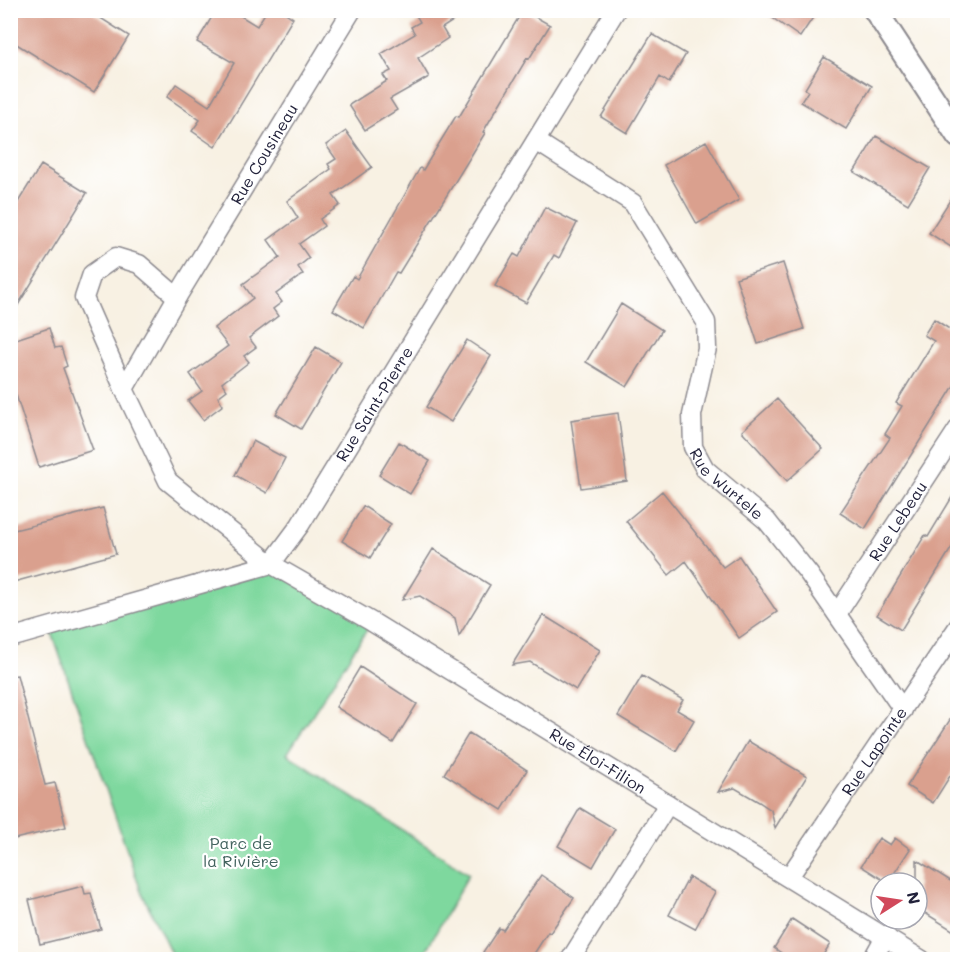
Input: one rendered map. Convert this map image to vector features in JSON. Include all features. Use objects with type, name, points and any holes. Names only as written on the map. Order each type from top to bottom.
[{"type":"street","name":"Rue Cousineau","points":[[124,389],[177,297],[352,10]]},
{"type":"street","name":"Rue Saint-Pierre","points":[[271,564],[300,525],[616,10]]},
{"type":"street","points":[[875,10],[957,136]]},
{"type":"street","name":"Rue Wurtele","points":[[536,141],[633,203],[706,322],[707,348],[692,415],[693,447],[705,469],[767,521],[837,614],[903,710]]},
{"type":"street","points":[[177,297],[139,264],[116,257],[92,274],[84,298],[168,481],[271,564]]},
{"type":"street","name":"Rue Lebeau","points":[[837,614],[957,429]]},
{"type":"street","points":[[10,638],[271,564]]},
{"type":"street","name":"Rue Éloi-Filion","points":[[271,564],[372,622],[886,935],[922,960]]},
{"type":"street","name":"Rue Lapointe","points":[[789,877],[957,627]]},
{"type":"street","points":[[570,960],[668,804]]},
{"type":"street","points":[[872,960],[886,935]]},
{"type":"green space","name":"Parc de la Rivière","points":[[271,564],[372,622],[287,754],[469,874],[421,959],[174,959],[141,891],[50,627]]},
{"type":"building","points":[[10,10],[88,10],[129,36],[94,92],[10,40]]},
{"type":"building","points":[[216,10],[231,10],[257,26],[267,10],[281,10],[293,18],[215,147],[192,131],[200,120],[167,97],[176,84],[209,106],[234,63],[197,42]]},
{"type":"building","points":[[413,10],[446,10],[453,21],[442,28],[448,38],[418,58],[429,77],[390,99],[397,110],[365,130],[349,105],[387,81],[383,75],[391,71],[381,54],[415,34],[411,27],[420,22]]},
{"type":"building","points":[[523,10],[550,25],[529,59],[527,58],[483,132],[485,133],[399,273],[396,272],[364,328],[333,310],[353,276],[357,279],[420,168],[423,170],[456,116],[459,117]]},
{"type":"building","points":[[761,10],[818,10],[800,37]]},
{"type":"building","points":[[652,34],[686,54],[669,83],[660,77],[627,133],[601,117]]},
{"type":"building","points":[[824,57],[872,86],[846,129],[801,102],[808,91],[805,89]]},
{"type":"building","points":[[346,131],[372,167],[333,195],[340,205],[320,219],[324,226],[299,244],[309,258],[298,267],[303,274],[276,294],[282,302],[273,309],[278,316],[249,338],[256,347],[244,356],[249,362],[222,383],[227,390],[218,397],[223,405],[203,420],[188,401],[202,391],[190,374],[228,346],[214,328],[253,298],[243,284],[280,257],[268,240],[298,218],[287,201],[331,169],[328,164],[336,159],[326,145]]},
{"type":"building","points":[[876,136],[930,168],[908,204],[854,172]]},
{"type":"building","points":[[706,141],[739,200],[697,224],[664,165]]},
{"type":"building","points":[[41,165],[87,193],[10,318],[10,215]]},
{"type":"building","points":[[957,189],[957,251],[929,233]]},
{"type":"building","points":[[545,207],[577,223],[559,258],[554,255],[526,303],[495,286],[514,254],[519,257]]},
{"type":"building","points":[[783,263],[804,329],[758,344],[736,278]]},
{"type":"building","points":[[621,304],[662,330],[627,387],[586,362]]},
{"type":"building","points":[[934,319],[957,334],[957,381],[865,529],[840,513],[890,438],[885,434],[902,406],[896,403],[934,341],[924,335]]},
{"type":"building","points":[[49,328],[55,348],[61,347],[67,366],[63,368],[93,450],[39,467],[10,376],[10,341]]},
{"type":"building","points":[[467,340],[491,356],[451,422],[426,407]]},
{"type":"building","points":[[316,347],[341,362],[301,429],[276,414]]},
{"type":"building","points":[[777,399],[823,449],[787,481],[742,431]]},
{"type":"building","points":[[618,413],[627,481],[581,488],[571,420]]},
{"type":"building","points":[[253,441],[285,458],[267,493],[235,475]]},
{"type":"building","points":[[399,442],[430,461],[410,494],[379,475]]},
{"type":"building","points":[[957,489],[957,539],[901,630],[877,615],[925,535],[928,537]]},
{"type":"building","points":[[662,491],[723,567],[739,556],[777,612],[739,638],[686,561],[669,575],[626,521]]},
{"type":"building","points":[[363,506],[391,524],[370,558],[342,541]]},
{"type":"building","points":[[103,508],[116,554],[10,583],[10,531]]},
{"type":"building","points":[[433,549],[490,585],[459,636],[455,618],[420,596],[402,600]]},
{"type":"building","points":[[543,615],[600,650],[576,690],[530,662],[512,665]]},
{"type":"building","points":[[360,667],[417,704],[393,743],[336,707]]},
{"type":"building","points":[[17,675],[45,785],[55,783],[66,827],[10,840],[10,676]]},
{"type":"building","points":[[642,676],[683,700],[677,710],[694,720],[676,751],[618,716]]},
{"type":"building","points":[[957,709],[957,765],[933,803],[907,786]]},
{"type":"building","points":[[469,733],[527,770],[502,810],[444,774]]},
{"type":"building","points":[[748,741],[807,776],[775,828],[771,810],[759,802],[735,788],[718,792]]},
{"type":"building","points":[[580,808],[615,829],[593,867],[558,846]]},
{"type":"building","points":[[879,838],[890,845],[895,838],[910,849],[896,871],[869,871],[861,866]]},
{"type":"building","points":[[917,860],[957,885],[957,933],[929,916],[929,871],[917,871]]},
{"type":"building","points":[[541,875],[574,898],[530,960],[495,960],[483,952],[499,928],[503,930]]},
{"type":"building","points":[[689,877],[715,892],[695,929],[669,915]]},
{"type":"building","points":[[83,886],[85,894],[91,893],[101,929],[40,944],[29,900]]},
{"type":"building","points":[[792,919],[830,944],[820,960],[792,960],[774,948]]}]
